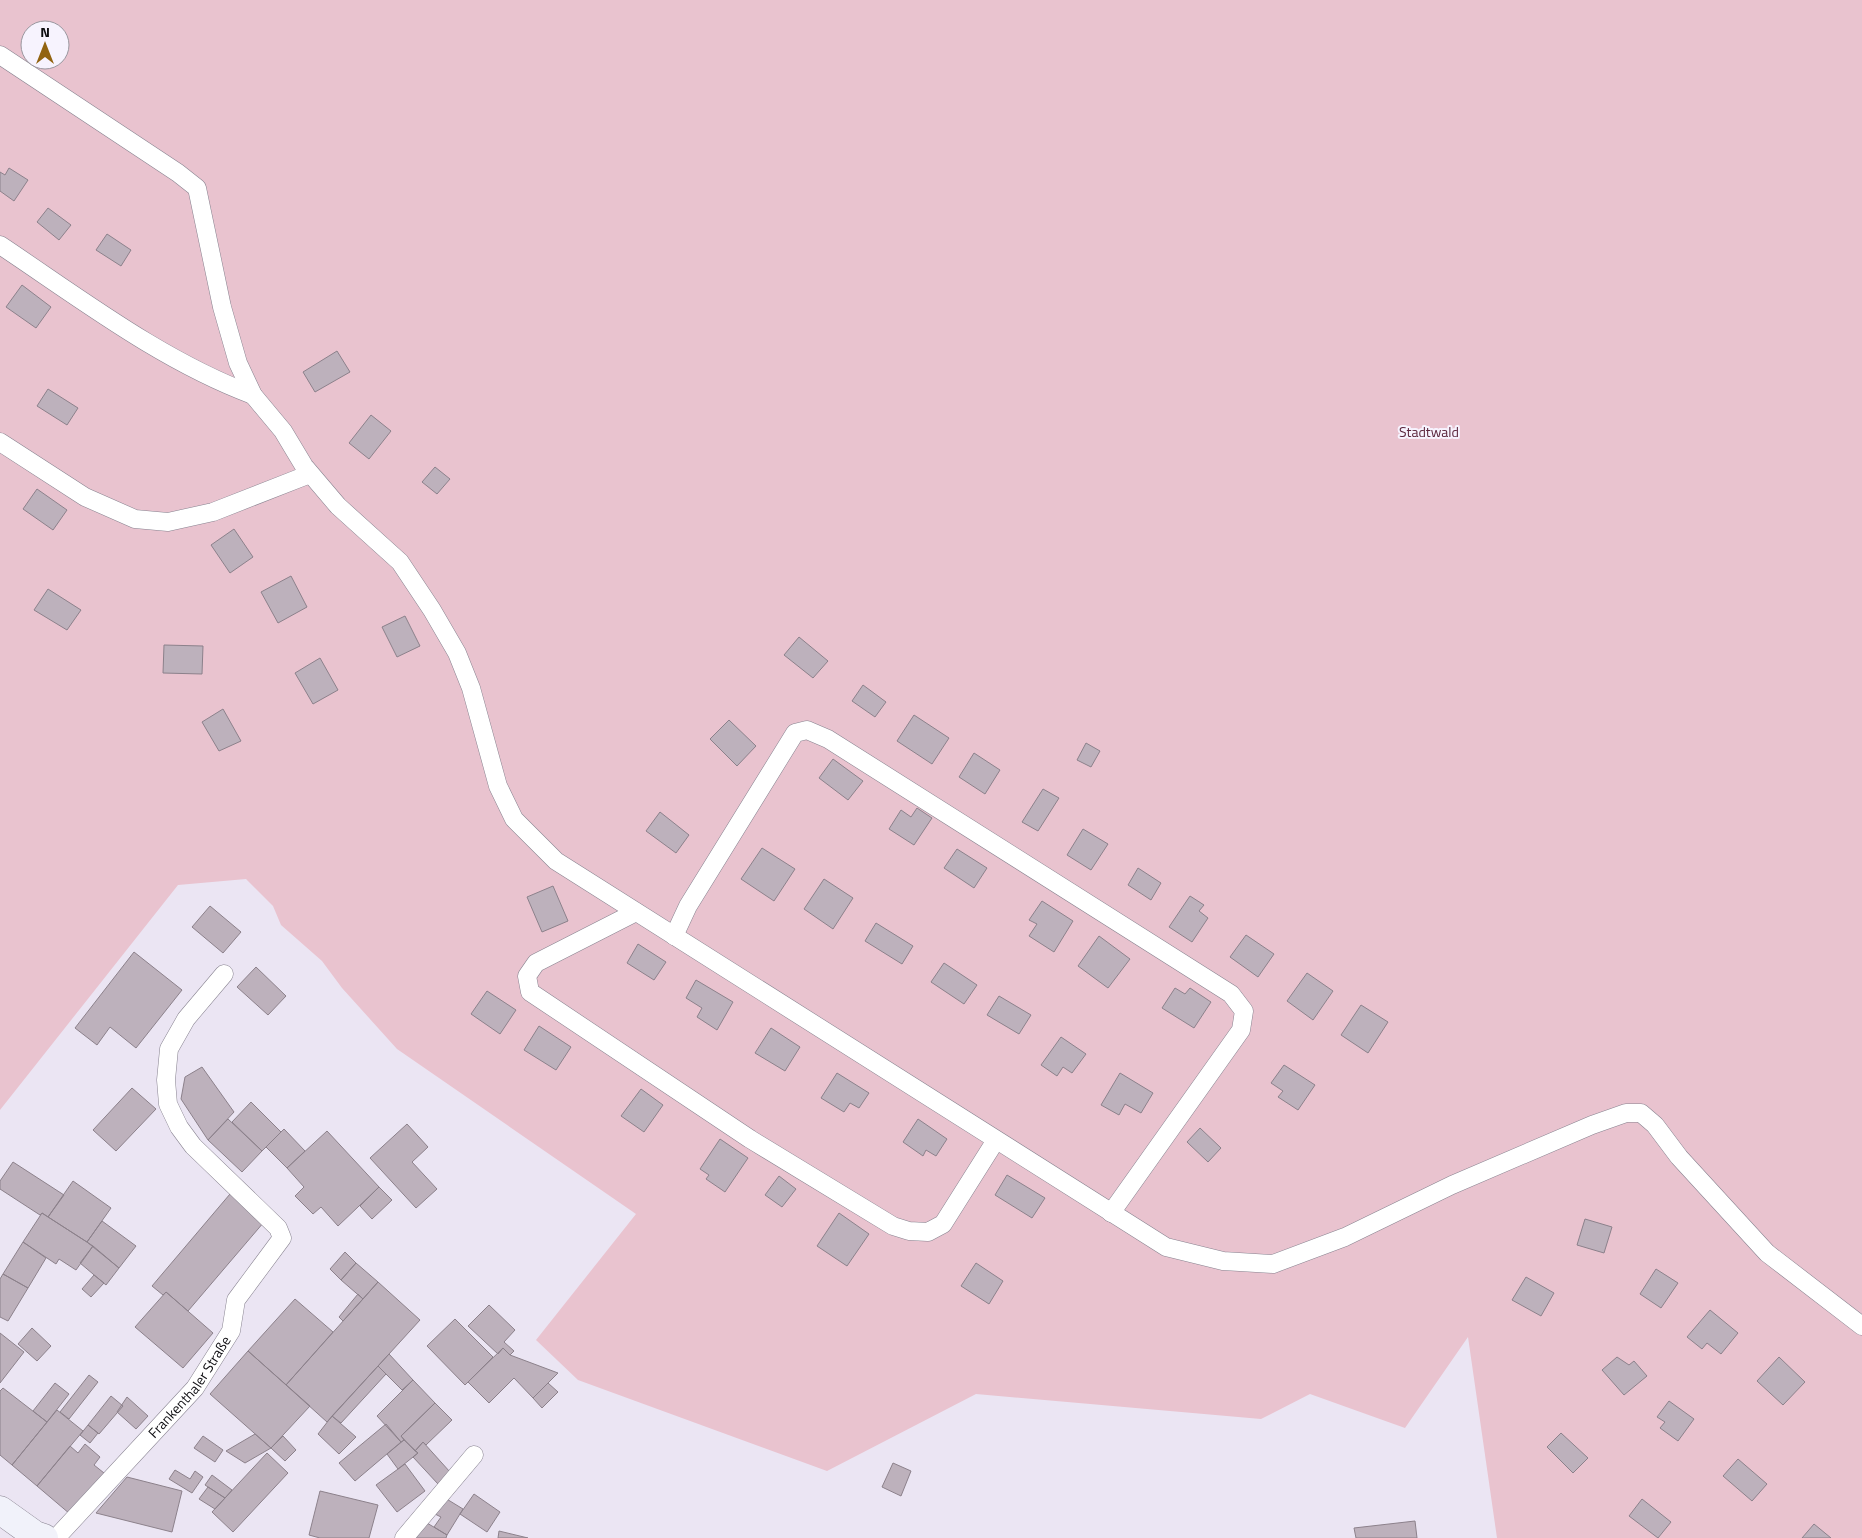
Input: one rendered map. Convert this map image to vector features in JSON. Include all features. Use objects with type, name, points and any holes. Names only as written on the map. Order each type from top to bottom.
[{"type":"main road","points":[[0,1510],[35,1535],[44,1538]]},
{"type":"lane","points":[[0,55],[178,172],[197,188],[222,307],[238,363],[253,395],[282,431],[310,474],[338,506],[400,562],[457,653],[471,688],[498,786],[514,819],[556,861],[1166,1247],[1223,1261],[1273,1264],[1345,1237],[1452,1185],[1592,1125],[1626,1113],[1641,1113],[1656,1125],[1679,1157],[1766,1253],[1862,1326]]},
{"type":"lane","points":[[0,245],[129,331],[220,383],[253,395]]},
{"type":"lane","points":[[0,442],[85,497],[135,518],[168,522],[213,512],[310,474]]},
{"type":"lane","points":[[674,936],[688,906],[795,733],[807,730],[828,740],[1231,994],[1244,1012],[1241,1030],[1110,1213]]},
{"type":"lane","points":[[636,912],[536,963],[527,976],[530,992],[750,1139],[893,1226],[909,1231],[928,1232],[943,1224],[996,1140]]},
{"type":"lane","name":"Frankenthaler Straße","points":[[56,1538],[195,1388],[231,1331],[236,1300],[282,1238],[278,1228],[193,1146],[179,1127],[168,1104],[166,1080],[169,1049],[186,1019],[224,974]]},
{"type":"lane","points":[[404,1538],[474,1455]]},
{"type":"green space","name":"Stadtwald","points":[[0,0],[1862,0],[1862,1538],[1497,1538],[1468,1337],[1405,1428],[1310,1394],[1261,1419],[976,1394],[827,1471],[578,1380],[536,1340],[636,1214],[397,1049],[342,988],[322,961],[281,925],[273,906],[246,879],[178,885],[0,1110]]},
{"type":"building","points":[[9,168],[28,180],[14,201],[0,191],[0,172],[5,175]]},
{"type":"building","points":[[48,208],[71,225],[59,240],[37,222]]},
{"type":"building","points":[[107,234],[131,250],[121,266],[96,250]]},
{"type":"building","points":[[22,285],[51,307],[36,328],[6,307]]},
{"type":"building","points":[[337,351],[350,372],[315,392],[303,372]]},
{"type":"building","points":[[48,389],[78,408],[67,425],[37,406]]},
{"type":"building","points":[[371,415],[391,431],[369,459],[349,443]]},
{"type":"building","points":[[435,467],[450,479],[437,494],[422,482]]},
{"type":"building","points":[[37,489],[67,510],[53,530],[23,509]]},
{"type":"building","points":[[234,529],[253,557],[230,573],[211,545]]},
{"type":"building","points":[[291,576],[307,607],[278,623],[261,592]]},
{"type":"building","points":[[48,589],[81,610],[67,630],[34,610]]},
{"type":"building","points":[[405,616],[420,646],[397,657],[382,627]]},
{"type":"building","points":[[799,637],[828,661],[813,678],[784,655]]},
{"type":"building","points":[[164,645],[203,646],[202,674],[163,673]]},
{"type":"building","points":[[320,658],[338,690],[313,704],[295,673]]},
{"type":"building","points":[[863,685],[886,702],[875,717],[852,701]]},
{"type":"building","points":[[223,709],[241,741],[219,751],[202,722]]},
{"type":"building","points":[[914,715],[949,738],[932,764],[897,741]]},
{"type":"building","points":[[729,720],[756,746],[737,766],[710,739]]},
{"type":"building","points":[[1086,743],[1100,751],[1091,767],[1077,760]]},
{"type":"building","points":[[974,753],[1000,770],[985,794],[959,777]]},
{"type":"building","points":[[833,759],[863,781],[848,800],[819,778]]},
{"type":"building","points":[[1043,789],[1059,798],[1038,831],[1022,822]]},
{"type":"building","points":[[917,808],[932,818],[914,845],[889,829],[901,810],[911,817]]},
{"type":"building","points":[[660,812],[689,835],[676,853],[646,831]]},
{"type":"building","points":[[1083,829],[1108,844],[1091,870],[1067,855]]},
{"type":"building","points":[[762,848],[795,869],[774,901],[741,879]]},
{"type":"building","points":[[957,849],[987,868],[974,888],[944,868]]},
{"type":"building","points":[[1138,868],[1161,883],[1151,900],[1128,885]]},
{"type":"building","points":[[824,879],[853,898],[833,929],[804,909]]},
{"type":"building","points":[[553,886],[568,921],[542,932],[527,897]]},
{"type":"building","points":[[1190,896],[1204,905],[1199,911],[1208,918],[1192,942],[1169,927]]},
{"type":"building","points":[[1042,901],[1073,921],[1054,952],[1029,936],[1037,924],[1029,920]]},
{"type":"building","points":[[210,906],[241,932],[223,953],[192,927]]},
{"type":"building","points":[[876,923],[913,946],[902,964],[865,941]]},
{"type":"building","points":[[1246,935],[1274,954],[1258,977],[1230,957]]},
{"type":"building","points":[[1099,936],[1130,959],[1108,988],[1078,966]]},
{"type":"building","points":[[638,944],[666,962],[654,980],[627,963]]},
{"type":"building","points":[[134,952],[182,990],[136,1048],[110,1027],[97,1045],[75,1028]]},
{"type":"building","points":[[944,963],[977,985],[964,1004],[931,982]]},
{"type":"building","points":[[256,967],[286,996],[268,1015],[237,987]]},
{"type":"building","points":[[1307,973],[1333,991],[1313,1020],[1287,1001]]},
{"type":"building","points":[[696,980],[733,1002],[717,1030],[697,1017],[702,1008],[686,998]]},
{"type":"building","points":[[1175,988],[1185,994],[1190,988],[1211,1002],[1194,1028],[1162,1008]]},
{"type":"building","points":[[487,991],[516,1010],[500,1034],[471,1014]]},
{"type":"building","points":[[999,996],[1031,1015],[1019,1034],[987,1015]]},
{"type":"building","points":[[1361,1005],[1388,1022],[1368,1053],[1341,1035]]},
{"type":"building","points":[[539,1026],[571,1047],[556,1070],[524,1050]]},
{"type":"building","points":[[771,1028],[800,1047],[785,1071],[755,1053]]},
{"type":"building","points":[[1061,1037],[1086,1054],[1072,1073],[1063,1067],[1057,1076],[1041,1065]]},
{"type":"building","points":[[1284,1065],[1315,1085],[1298,1110],[1278,1097],[1283,1091],[1271,1083]]},
{"type":"building","points":[[202,1067],[234,1112],[208,1140],[181,1099],[185,1077]]},
{"type":"building","points":[[837,1073],[869,1093],[859,1108],[850,1103],[844,1112],[821,1098]]},
{"type":"building","points":[[1120,1073],[1153,1093],[1141,1113],[1125,1104],[1119,1115],[1101,1105]]},
{"type":"building","points":[[132,1088],[156,1109],[116,1151],[93,1130]]},
{"type":"building","points":[[641,1089],[663,1105],[644,1132],[621,1116]]},
{"type":"building","points":[[251,1102],[281,1132],[262,1151],[232,1122]]},
{"type":"building","points":[[228,1119],[262,1151],[242,1172],[208,1140]]},
{"type":"building","points":[[918,1119],[947,1139],[936,1156],[926,1150],[923,1156],[903,1142]]},
{"type":"building","points":[[407,1124],[428,1147],[412,1162],[437,1189],[416,1208],[370,1158]]},
{"type":"building","points":[[1200,1128],[1221,1148],[1208,1162],[1187,1142]]},
{"type":"building","points":[[284,1129],[305,1151],[287,1168],[266,1147]]},
{"type":"building","points":[[327,1131],[379,1187],[338,1226],[321,1207],[313,1214],[295,1196],[304,1187],[287,1168]]},
{"type":"building","points":[[720,1139],[748,1158],[725,1192],[706,1179],[709,1175],[700,1169]]},
{"type":"building","points":[[13,1162],[64,1195],[48,1217],[42,1213],[40,1215],[0,1189],[0,1181]]},
{"type":"building","points":[[1007,1175],[1045,1198],[1032,1218],[995,1195]]},
{"type":"building","points":[[779,1176],[796,1189],[782,1207],[765,1195]]},
{"type":"building","points":[[73,1181],[111,1208],[87,1242],[48,1217]]},
{"type":"building","points":[[379,1187],[392,1200],[372,1219],[360,1206]]},
{"type":"building","points":[[230,1194],[264,1222],[188,1311],[166,1292],[163,1295],[152,1286]]},
{"type":"building","points":[[42,1213],[93,1246],[76,1270],[59,1259],[56,1264],[23,1242]]},
{"type":"building","points":[[839,1213],[869,1234],[847,1266],[817,1246]]},
{"type":"building","points":[[1585,1219],[1612,1227],[1604,1253],[1577,1245]]},
{"type":"building","points":[[102,1221],[136,1246],[119,1268],[87,1242]]},
{"type":"building","points":[[23,1242],[46,1258],[28,1288],[3,1274]]},
{"type":"building","points":[[93,1246],[119,1268],[106,1285],[80,1263]]},
{"type":"building","points":[[345,1252],[356,1263],[341,1280],[330,1269]]},
{"type":"building","points":[[356,1263],[378,1282],[363,1299],[341,1280]]},
{"type":"building","points":[[976,1263],[1003,1281],[989,1304],[961,1286]]},
{"type":"building","points":[[1656,1269],[1678,1283],[1661,1308],[1640,1294]]},
{"type":"building","points":[[3,1274],[28,1288],[8,1321],[0,1317],[0,1279]]},
{"type":"building","points":[[94,1275],[104,1283],[91,1297],[82,1289]]},
{"type":"building","points":[[1526,1277],[1554,1293],[1541,1316],[1512,1300]]},
{"type":"building","points":[[378,1282],[420,1320],[327,1422],[286,1385]]},
{"type":"building","points":[[166,1292],[213,1333],[183,1368],[135,1327]]},
{"type":"building","points":[[358,1294],[363,1299],[343,1321],[339,1317]]},
{"type":"building","points":[[295,1299],[333,1332],[286,1385],[248,1351]]},
{"type":"building","points":[[489,1305],[515,1330],[504,1342],[514,1351],[510,1355],[503,1348],[498,1354],[468,1326]]},
{"type":"building","points":[[1710,1310],[1738,1333],[1721,1354],[1707,1343],[1702,1349],[1687,1337]]},
{"type":"building","points":[[455,1319],[493,1357],[465,1385],[427,1346]]},
{"type":"building","points":[[32,1328],[51,1346],[37,1361],[18,1344]]},
{"type":"building","points":[[0,1333],[24,1352],[0,1383]]},
{"type":"building","points":[[503,1348],[510,1355],[558,1373],[533,1398],[514,1378],[489,1403],[468,1382]]},
{"type":"building","points":[[248,1351],[310,1406],[271,1448],[210,1394]]},
{"type":"building","points":[[389,1354],[413,1380],[402,1390],[378,1366]]},
{"type":"building","points":[[1617,1357],[1629,1365],[1634,1361],[1647,1376],[1624,1395],[1602,1370]]},
{"type":"building","points":[[1779,1357],[1805,1382],[1783,1405],[1757,1381]]},
{"type":"building","points":[[378,1366],[386,1374],[341,1423],[332,1416]]},
{"type":"building","points":[[89,1375],[98,1382],[69,1419],[60,1412]]},
{"type":"building","points":[[413,1380],[435,1403],[401,1436],[404,1440],[401,1442],[377,1416]]},
{"type":"building","points":[[55,1383],[69,1394],[47,1422],[33,1411]]},
{"type":"building","points":[[548,1383],[558,1392],[542,1408],[533,1398]]},
{"type":"building","points":[[3,1388],[47,1422],[12,1465],[0,1455],[0,1391]]},
{"type":"building","points":[[111,1396],[123,1406],[99,1434],[88,1425]]},
{"type":"building","points":[[127,1397],[148,1416],[136,1429],[117,1412]]},
{"type":"building","points":[[1669,1401],[1694,1419],[1678,1441],[1660,1428],[1665,1422],[1657,1417]]},
{"type":"building","points":[[435,1403],[452,1420],[426,1445],[423,1442],[415,1451],[401,1436]]},
{"type":"building","points":[[57,1410],[83,1431],[37,1486],[12,1465]]},
{"type":"building","points":[[332,1416],[356,1437],[339,1454],[318,1434]]},
{"type":"building","points":[[386,1424],[401,1442],[355,1481],[339,1463]]},
{"type":"building","points":[[88,1425],[98,1433],[90,1443],[80,1435]]},
{"type":"building","points":[[1561,1433],[1588,1458],[1573,1473],[1547,1447]]},
{"type":"building","points":[[255,1434],[271,1448],[245,1463],[226,1451]]},
{"type":"building","points":[[203,1436],[223,1450],[215,1462],[194,1448]]},
{"type":"building","points":[[283,1436],[296,1450],[285,1461],[271,1448]]},
{"type":"building","points":[[404,1440],[418,1453],[398,1469],[387,1454]]},
{"type":"building","points":[[423,1442],[450,1472],[438,1484],[413,1457],[418,1453],[415,1451]]},
{"type":"building","points":[[85,1444],[100,1457],[94,1465],[104,1473],[70,1514],[37,1486],[70,1446],[78,1453]]},
{"type":"building","points":[[267,1453],[288,1473],[233,1532],[212,1512]]},
{"type":"building","points":[[1738,1459],[1767,1484],[1752,1501],[1723,1476]]},
{"type":"building","points":[[893,1463],[911,1471],[901,1496],[882,1487]]},
{"type":"building","points":[[405,1464],[425,1491],[397,1512],[376,1485]]},
{"type":"building","points":[[175,1470],[190,1479],[195,1471],[203,1477],[192,1493],[169,1479]]},
{"type":"building","points":[[212,1475],[232,1490],[225,1498],[205,1485]]},
{"type":"building","points":[[127,1477],[182,1491],[172,1532],[96,1513]]},
{"type":"building","points":[[208,1487],[225,1498],[215,1509],[199,1499]]},
{"type":"building","points":[[320,1491],[378,1505],[369,1538],[320,1538],[309,1535]]},
{"type":"building","points":[[474,1494],[500,1512],[487,1532],[460,1514]]},
{"type":"building","points":[[445,1498],[463,1509],[447,1535],[434,1527],[441,1517],[435,1514]]},
{"type":"building","points":[[1642,1499],[1671,1522],[1658,1538],[1629,1516]]},
{"type":"building","points":[[422,1520],[447,1535],[446,1538],[411,1538]]},
{"type":"building","points":[[1415,1521],[1417,1538],[1356,1538],[1354,1528]]},
{"type":"building","points":[[1814,1524],[1831,1538],[1802,1538]]},
{"type":"building","points":[[499,1531],[528,1538],[498,1538]]}]
